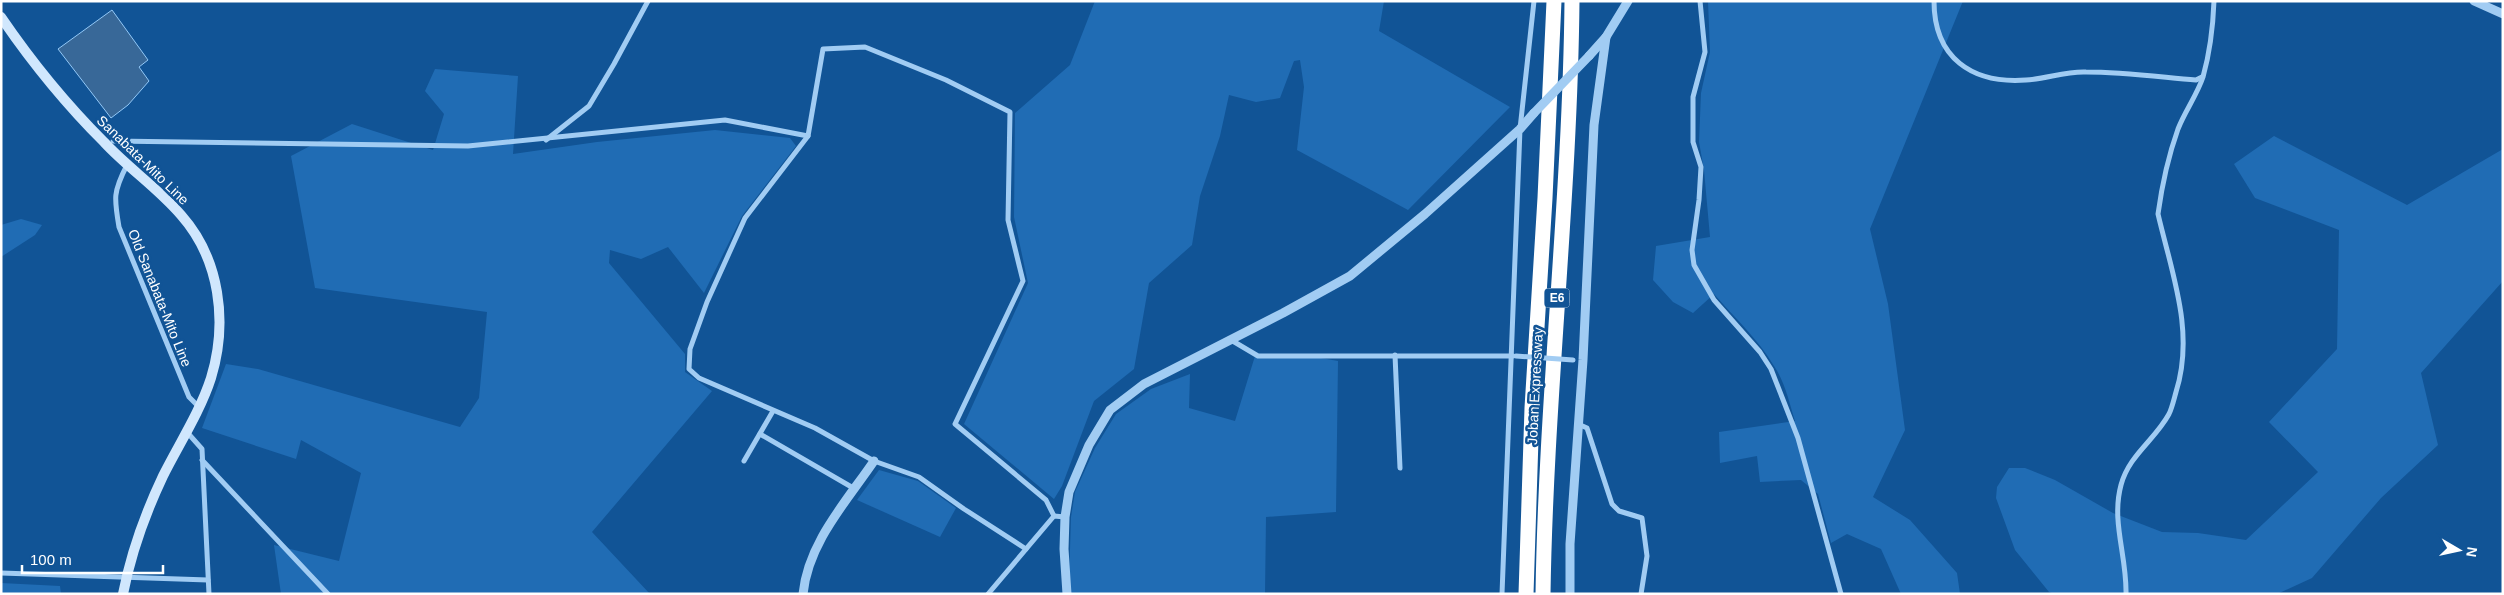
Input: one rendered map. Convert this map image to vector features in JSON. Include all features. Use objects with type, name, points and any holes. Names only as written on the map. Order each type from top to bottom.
[{"type":"highway","name":"Joban Expressway","points":[[1526,594],[1532,417],[1546,198],[1554,1]]},
{"type":"highway","name":"Joban Expressway","points":[[1543,594],[1549,419],[1563,199],[1572,1]]},
{"type":"main road","name":"Sanabata-Mito Line","points":[[1,17],[28,54],[85,124],[182,216],[193,231],[210,265],[219,306],[220,332],[216,363],[199,407],[150,504],[123,594]]},
{"type":"street","points":[[545,140],[589,106],[648,1]]},
{"type":"street","points":[[1502,594],[1513,356],[1520,130],[1534,1]]},
{"type":"street","points":[[1067,594],[1065,516],[1069,492],[1089,445],[1110,410],[1144,384],[1350,276],[1426,214],[1520,130],[1606,37],[1628,1]]},
{"type":"street","points":[[1700,1],[1705,52],[1693,97],[1693,142],[1701,167],[1699,200],[1692,250],[1694,265],[1714,300],[1760,352],[1771,369],[1798,438],[1841,594]]},
{"type":"street","points":[[1934,1],[1935,25],[1946,50],[1964,67],[1990,79],[2027,80],[2086,72],[2196,80],[2203,77]]},
{"type":"street","points":[[2126,594],[2125,559],[2117,524],[2117,504],[2121,484],[2130,462],[2169,414],[2180,379],[2184,344],[2184,322],[2158,214],[2160,199],[2165,169],[2179,127],[2203,77],[2213,30],[2214,1]]},
{"type":"street","points":[[2474,1],[2503,14]]},
{"type":"street","points":[[1570,594],[1570,544],[1578,424],[1578,360],[1594,125],[1606,37]]},
{"type":"street","points":[[1026,549],[919,477],[874,461],[815,428],[699,378],[689,369],[690,349],[707,302],[745,218],[808,136],[823,49],[865,47],[946,80],[1010,112],[1008,220],[1023,281],[955,424],[1046,500],[1054,516]]},
{"type":"street","points":[[112,140],[468,146],[545,140],[725,120],[808,136]]},
{"type":"street","name":"Old Sanabata-Mito Line","points":[[127,165],[116,186],[115,200],[119,228],[189,397],[199,407]]},
{"type":"street","points":[[1231,340],[1258,356],[1395,354],[1513,356],[1578,360]]},
{"type":"street","points":[[1395,354],[1400,468]]},
{"type":"street","points":[[744,461],[773,411]]},
{"type":"street","points":[[1578,424],[1587,428],[1612,504],[1618,511],[1642,518],[1647,556],[1641,594]]},
{"type":"street","points":[[186,431],[200,445],[210,594]]},
{"type":"street","points":[[760,434],[855,489]]},
{"type":"street","points":[[202,460],[328,594]]},
{"type":"street","points":[[803,594],[805,576],[811,556],[874,461]]},
{"type":"street","points":[[988,594],[1054,516],[1065,516]]},
{"type":"street","points":[[1,573],[208,580]]},
{"type":"shaded area","points":[[1095,1],[1384,1],[1379,31],[1510,107],[1408,210],[1297,150],[1304,87],[1300,60],[1294,61],[1280,98],[1256,102],[1229,95],[1220,136],[1200,196],[1192,245],[1149,283],[1134,369],[1094,401],[1062,486],[1054,499],[964,424],[1028,283],[1014,217],[1015,113],[1070,65]]},
{"type":"shaded area","points":[[1708,1],[1963,1],[1870,229],[1888,304],[1905,430],[1873,497],[1910,520],[1957,573],[1960,594],[1901,594],[1881,549],[1847,534],[1831,543],[1818,494],[1801,480],[1760,482],[1757,456],[1720,463],[1719,432],[1795,421],[1784,385],[1768,356],[1714,294],[1693,313],[1673,302],[1653,280],[1656,246],[1710,237],[1704,170],[1699,142],[1701,93],[1710,52]]},
{"type":"shaded area","points":[[112,10],[148,60],[139,67],[149,81],[128,105],[111,118],[58,49]]},
{"type":"shaded area","points":[[435,69],[518,76],[513,154],[597,142],[715,130],[790,138],[796,146],[742,216],[704,293],[668,247],[641,259],[610,250],[609,263],[685,354],[685,372],[712,391],[592,532],[650,594],[281,594],[274,545],[339,561],[361,473],[301,440],[296,459],[202,428],[226,364],[258,369],[460,427],[479,398],[487,312],[315,288],[291,156],[352,124],[433,150],[444,114],[425,91]]},
{"type":"shaded area","points":[[2274,136],[2407,205],[2503,149],[2503,281],[2421,373],[2438,445],[2381,498],[2312,578],[2277,594],[2054,594],[2049,592],[2015,550],[1996,498],[1997,487],[2009,468],[2025,468],[2055,480],[2113,513],[2162,532],[2198,533],[2246,540],[2318,472],[2269,422],[2337,349],[2339,230],[2255,198],[2234,164]]},
{"type":"shaded area","points":[[21,219],[42,225],[35,235],[1,257],[1,225]]},
{"type":"shaded area","points":[[1304,355],[1338,361],[1336,512],[1266,517],[1265,594],[1071,594],[1069,581],[1071,517],[1075,492],[1095,448],[1116,414],[1151,389],[1190,374],[1189,408],[1235,421],[1255,356]]},
{"type":"shaded area","points":[[879,470],[918,481],[956,508],[940,537],[857,500]]},
{"type":"shaded area","points":[[1,583],[60,586],[61,594],[1,594]]}]
